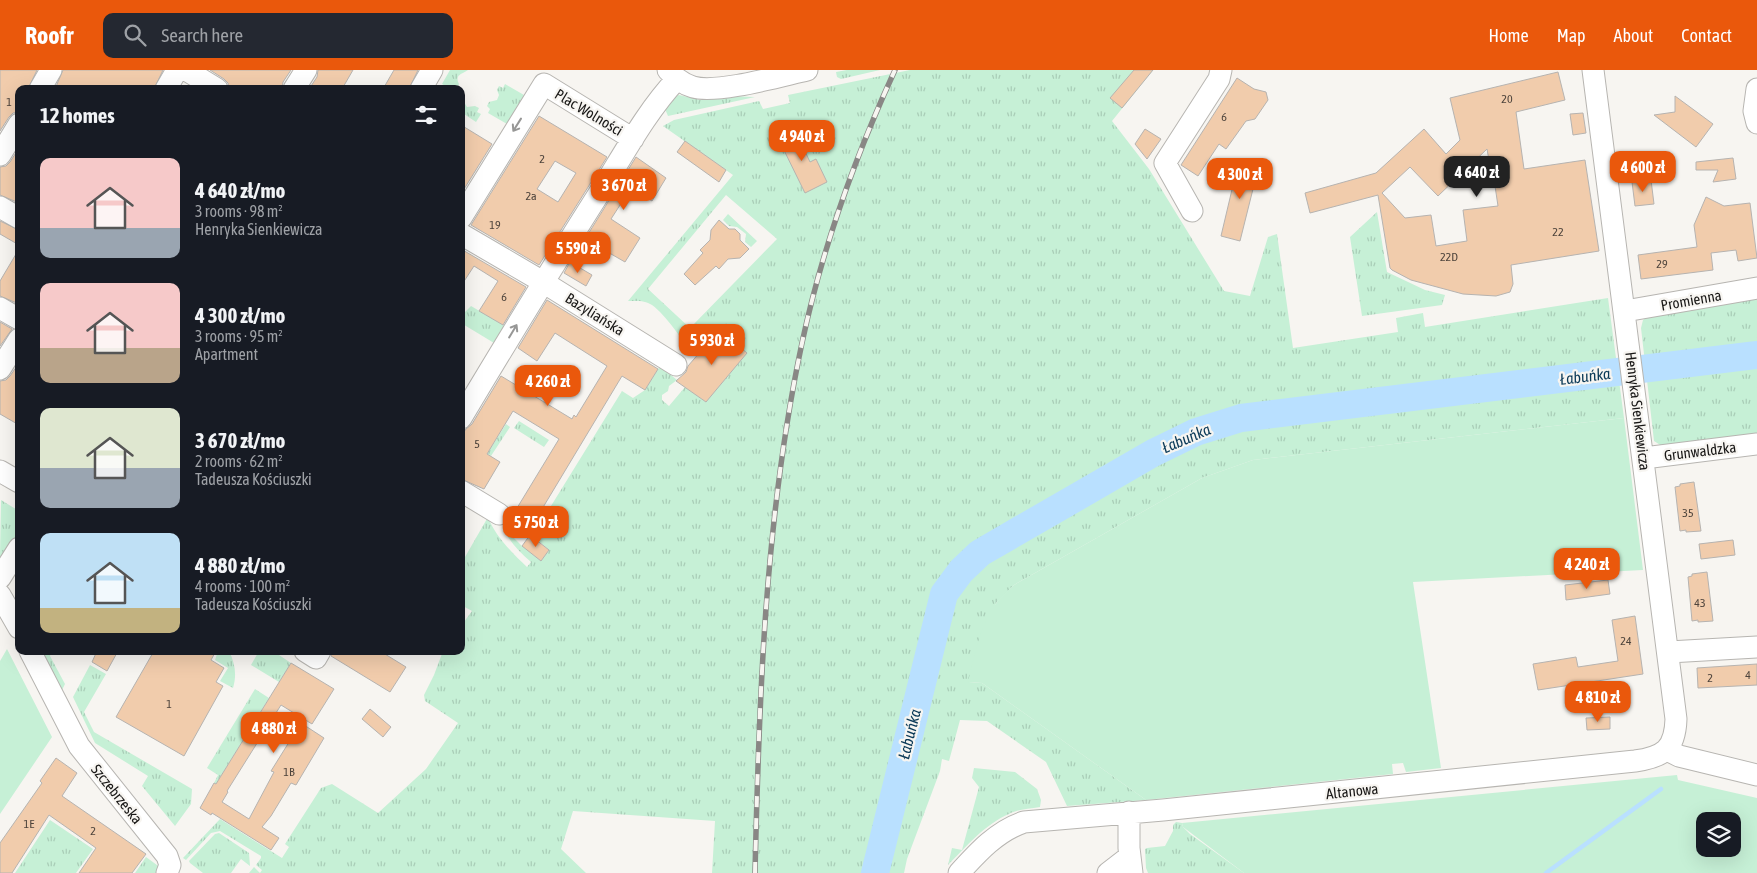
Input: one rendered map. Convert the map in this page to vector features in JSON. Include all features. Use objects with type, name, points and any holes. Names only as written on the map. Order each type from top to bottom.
[{"type":"street","points":[[43,85],[52,70]]},
{"type":"street","points":[[168,85],[177,70]]},
{"type":"street","points":[[186,70],[210,85]]},
{"type":"street","points":[[297,85],[306,70]]},
{"type":"street","points":[[423,85],[432,70]]},
{"type":"street","points":[[465,411],[543,282],[673,75],[694,88],[712,88],[733,86],[807,70]]},
{"type":"street","points":[[1192,211],[1165,163],[1219,79],[1221,70]]},
{"type":"street","name":"Henryka Sienkiewicza","points":[[1593,70],[1669,652],[1676,726],[1674,737],[1667,750]]},
{"type":"street","name":"Plac Wolności","points":[[465,212],[544,84],[634,139]]},
{"type":"street","points":[[1757,89],[1754,111],[1757,123]]},
{"type":"street","points":[[0,155],[15,131]]},
{"type":"street","points":[[0,207],[15,216]]},
{"type":"street","name":"Bazyliańska","points":[[465,236],[543,282],[676,365]]},
{"type":"street","name":"Promienna","points":[[1625,311],[1757,288]]},
{"type":"street","points":[[0,308],[15,317]]},
{"type":"street","points":[[0,369],[15,345]]},
{"type":"street","name":"Grunwaldzka","points":[[1644,458],[1757,444]]},
{"type":"street","points":[[0,471],[15,480]]},
{"type":"street","points":[[465,493],[499,514]]},
{"type":"street","points":[[0,578],[15,554]]},
{"type":"street","points":[[0,590],[15,598]]},
{"type":"street","points":[[0,595],[15,621]]},
{"type":"street","points":[[1669,652],[1757,647]]},
{"type":"street","name":"Szczebrzeska","points":[[32,655],[63,717],[87,758],[164,852],[169,860],[168,872]]},
{"type":"street","points":[[1667,750],[1679,756],[1757,775]]},
{"type":"street","name":"Altanowa","points":[[959,873],[994,838],[1012,826],[1034,821],[1163,810],[1635,761],[1656,758],[1667,750]]},
{"type":"street","points":[[1108,873],[1131,865],[1129,812]]},
{"type":"green space","points":[[450,70],[468,70],[458,76],[458,85],[442,84]]},
{"type":"green space","points":[[880,70],[841,79],[837,77],[836,72]]},
{"type":"green space","points":[[910,70],[1153,70],[1112,121],[1149,169],[1224,291],[1250,296],[1268,237],[1277,234],[1293,348],[1398,332],[1396,318],[1423,313],[1425,327],[1608,298],[1624,418],[1253,460],[1202,478],[1014,585],[996,603],[969,682],[982,683],[1146,800],[1067,806],[1046,762],[987,721],[960,720],[949,761],[942,759],[940,771],[907,859],[904,873],[712,873],[715,821],[573,811],[561,849],[586,873],[260,873],[262,870],[256,865],[261,856],[220,831],[211,833],[186,860],[183,858],[220,819],[282,858],[289,847],[285,844],[321,788],[332,784],[378,813],[426,769],[458,723],[425,701],[424,695],[442,655],[465,655],[465,621],[472,611],[465,607],[465,557],[488,517],[500,538],[527,567],[531,562],[511,542],[506,534],[507,531],[541,561],[549,550],[515,521],[518,515],[538,527],[622,391],[633,398],[645,390],[660,366],[677,380],[662,395],[662,400],[669,406],[685,387],[706,402],[746,353],[715,327],[693,354],[657,309],[649,303],[628,301],[733,175],[663,126],[674,120],[759,101],[763,109],[790,103],[788,95]],"holes":[[[726,195],[777,239],[690,328],[648,289]]]},
{"type":"green space","points":[[505,84],[524,95],[507,124],[488,113],[490,109],[487,106],[489,102],[497,100],[499,86],[503,88]]},
{"type":"green space","points":[[679,95],[701,100],[726,96],[755,97],[668,116],[665,109],[675,96]]},
{"type":"green space","points":[[465,104],[467,107],[475,106],[479,108],[477,112],[481,114],[476,122],[465,115]]},
{"type":"green space","points":[[1377,212],[1387,272],[1425,290],[1445,295],[1442,305],[1362,316],[1350,237]]},
{"type":"green space","points":[[728,214],[757,241],[751,247],[745,242],[746,234],[737,227],[729,226],[723,220]]},
{"type":"green space","points":[[1757,298],[1757,437],[1665,448],[1654,441],[1641,328],[1643,320]]},
{"type":"green space","points":[[471,306],[505,326],[494,343],[465,325],[465,312]]},
{"type":"green space","points":[[1624,418],[1643,570],[1413,582],[1441,768],[1406,772],[1403,763],[1392,764],[1393,774],[1146,800],[982,683],[968,682],[985,623],[997,602],[1014,585],[1202,478],[1253,460]]},
{"type":"green space","points":[[519,421],[549,440],[544,447],[514,428]]},
{"type":"green space","points":[[506,424],[510,427],[491,456],[487,454]]},
{"type":"green space","points":[[1,500],[15,509],[15,537],[2,557],[0,556]]},
{"type":"green space","points":[[7,649],[52,737],[0,814],[0,661]]},
{"type":"green space","points":[[44,655],[50,655],[65,684],[62,690]]},
{"type":"green space","points":[[217,655],[231,655],[235,674],[233,688],[220,681],[228,668],[215,660]]},
{"type":"green space","points":[[257,655],[279,655],[291,663],[279,682],[251,665]]},
{"type":"green space","points":[[90,665],[106,674],[84,712],[94,732],[192,789],[191,804],[175,826],[142,786],[148,776],[95,743],[73,697]]},
{"type":"green space","points":[[255,689],[269,698],[216,784],[214,783],[218,775],[207,768]]},
{"type":"green space","points":[[974,768],[1015,772],[1037,789],[1041,800],[1040,807],[1016,811],[1000,818],[976,836],[948,865],[952,848],[962,850],[979,787],[972,778]]},
{"type":"green space","points":[[1677,775],[1678,780],[1757,798],[1757,873],[1244,873],[1183,827],[1182,823]]},
{"type":"green space","points":[[50,820],[93,849],[76,873],[15,873]]},
{"type":"green space","points":[[1176,822],[1182,823],[1183,827],[1190,834],[1244,873],[1148,873],[1145,849],[1165,846]]},
{"type":"green space","points":[[219,833],[249,853],[250,866],[241,859],[231,873],[203,873],[190,863],[189,861],[215,834]]},
{"type":"green space","points":[[146,857],[161,868],[158,873],[135,873]]},
{"type":"green space","points":[[254,867],[260,873],[249,873]]},
{"type":"building","points":[[0,70],[37,70],[30,85],[15,85],[15,113],[9,117],[0,131]]},
{"type":"building","points":[[63,70],[163,70],[156,85],[57,85]]},
{"type":"building","points":[[210,70],[291,70],[283,85],[228,85],[224,79]]},
{"type":"building","points":[[318,70],[353,70],[344,85],[312,85],[317,77]]},
{"type":"building","points":[[394,70],[418,70],[411,85],[385,85]]},
{"type":"building","points":[[1134,70],[1153,70],[1122,108],[1110,98]]},
{"type":"building","points":[[1558,72],[1565,100],[1516,112],[1524,169],[1585,160],[1599,251],[1511,265],[1513,284],[1510,292],[1496,296],[1463,294],[1411,280],[1390,268],[1378,195],[1310,213],[1305,193],[1376,173],[1424,129],[1446,154],[1460,140],[1450,98]],"holes":[[[1487,149],[1490,166],[1492,166],[1498,206],[1463,210],[1467,241],[1436,246],[1431,215],[1405,218],[1382,193],[1410,167],[1438,196]]]},
{"type":"building","points":[[1237,78],[1254,89],[1266,92],[1268,100],[1255,119],[1246,121],[1226,149],[1219,144],[1198,176],[1181,165]]},
{"type":"building","points":[[1675,96],[1713,124],[1696,147],[1654,115],[1675,112]]},
{"type":"building","points":[[1583,113],[1586,133],[1573,135],[1570,114]]},
{"type":"building","points":[[539,116],[607,157],[539,265],[471,225]],"holes":[[[555,161],[576,173],[558,202],[537,189]]]},
{"type":"building","points":[[465,127],[492,144],[465,188]]},
{"type":"building","points":[[1145,129],[1161,139],[1147,159],[1135,144]]},
{"type":"building","points":[[795,130],[810,162],[816,159],[827,182],[805,193],[777,136]]},
{"type":"building","points":[[685,141],[726,170],[719,182],[677,152]]},
{"type":"building","points":[[15,154],[15,201],[0,195],[0,167],[6,166]]},
{"type":"building","points":[[636,157],[666,178],[652,201],[631,188],[611,219],[640,238],[625,262],[585,239]]},
{"type":"building","points":[[1733,158],[1736,179],[1713,182],[1718,170],[1696,170],[1696,162]]},
{"type":"building","points":[[1239,160],[1259,165],[1240,241],[1221,236]]},
{"type":"building","points":[[1651,180],[1654,204],[1635,206],[1632,182]]},
{"type":"building","points":[[1706,197],[1724,206],[1750,203],[1757,258],[1738,261],[1736,250],[1711,253],[1713,270],[1641,279],[1638,255],[1697,247],[1694,225]]},
{"type":"building","points":[[719,220],[729,229],[735,229],[740,234],[740,240],[749,249],[740,258],[728,259],[719,269],[716,266],[695,285],[684,274],[703,253],[700,250],[710,240],[711,230]]},
{"type":"building","points":[[0,221],[15,228],[15,243],[0,234]]},
{"type":"building","points":[[465,251],[526,287],[503,325],[479,311],[498,281],[474,266],[465,280]]},
{"type":"building","points":[[15,256],[15,302],[0,296],[0,281]]},
{"type":"building","points":[[570,262],[592,275],[586,286],[564,273]]},
{"type":"building","points":[[547,300],[658,369],[645,390],[622,376],[533,524],[514,513],[559,439],[513,411],[487,454],[500,462],[484,489],[465,481],[465,430],[472,424],[501,376],[572,419],[574,415],[576,417],[607,366],[555,333],[537,361],[518,348]]},
{"type":"building","points":[[0,322],[12,329],[0,346]]},
{"type":"building","points":[[719,330],[747,353],[706,402],[676,381],[686,372],[688,366]]},
{"type":"building","points":[[15,369],[15,423],[0,414],[0,381],[6,380]]},
{"type":"building","points":[[1694,482],[1701,531],[1680,531],[1675,487],[1680,486],[1680,484]]},
{"type":"building","points":[[530,535],[549,550],[541,561],[522,546]]},
{"type":"building","points":[[1733,540],[1735,555],[1701,559],[1699,544]]},
{"type":"building","points":[[1707,572],[1713,621],[1692,621],[1688,577],[1692,576],[1692,574]]},
{"type":"building","points":[[1608,580],[1610,594],[1566,600],[1565,585]]},
{"type":"building","points":[[1635,616],[1643,674],[1538,690],[1533,664],[1576,657],[1578,667],[1618,661],[1612,620]]},
{"type":"building","points":[[95,655],[116,655],[107,671],[92,662]]},
{"type":"building","points":[[152,655],[214,655],[211,660],[224,668],[216,682],[223,686],[184,756],[116,717]]},
{"type":"building","points":[[386,655],[406,667],[390,692],[331,656]]},
{"type":"building","points":[[291,663],[334,689],[312,724],[281,705],[222,802],[249,819],[274,772],[271,771],[301,723],[324,738],[296,785],[291,783],[262,827],[279,838],[271,850],[212,813],[211,815],[200,808]]},
{"type":"building","points":[[1757,664],[1757,685],[1698,688],[1697,668]]},
{"type":"building","points":[[370,709],[391,727],[383,737],[362,719]]},
{"type":"building","points":[[1610,717],[1610,729],[1587,730],[1586,718]]},
{"type":"building","points":[[56,758],[77,773],[62,796],[146,854],[132,873],[79,873],[96,848],[49,815],[12,873],[0,873],[0,843],[42,783],[40,781]]},
{"type":"waterway","name":"Łabuńka","points":[[875,873],[944,594],[961,571],[980,553],[1153,453],[1196,432],[1241,418],[1757,355]]},
{"type":"waterway","points":[[1546,873],[1661,789]]},
{"type":"railway","points":[[755,873],[766,607],[772,540],[790,408],[802,343],[819,273],[853,170],[895,70]]}]
